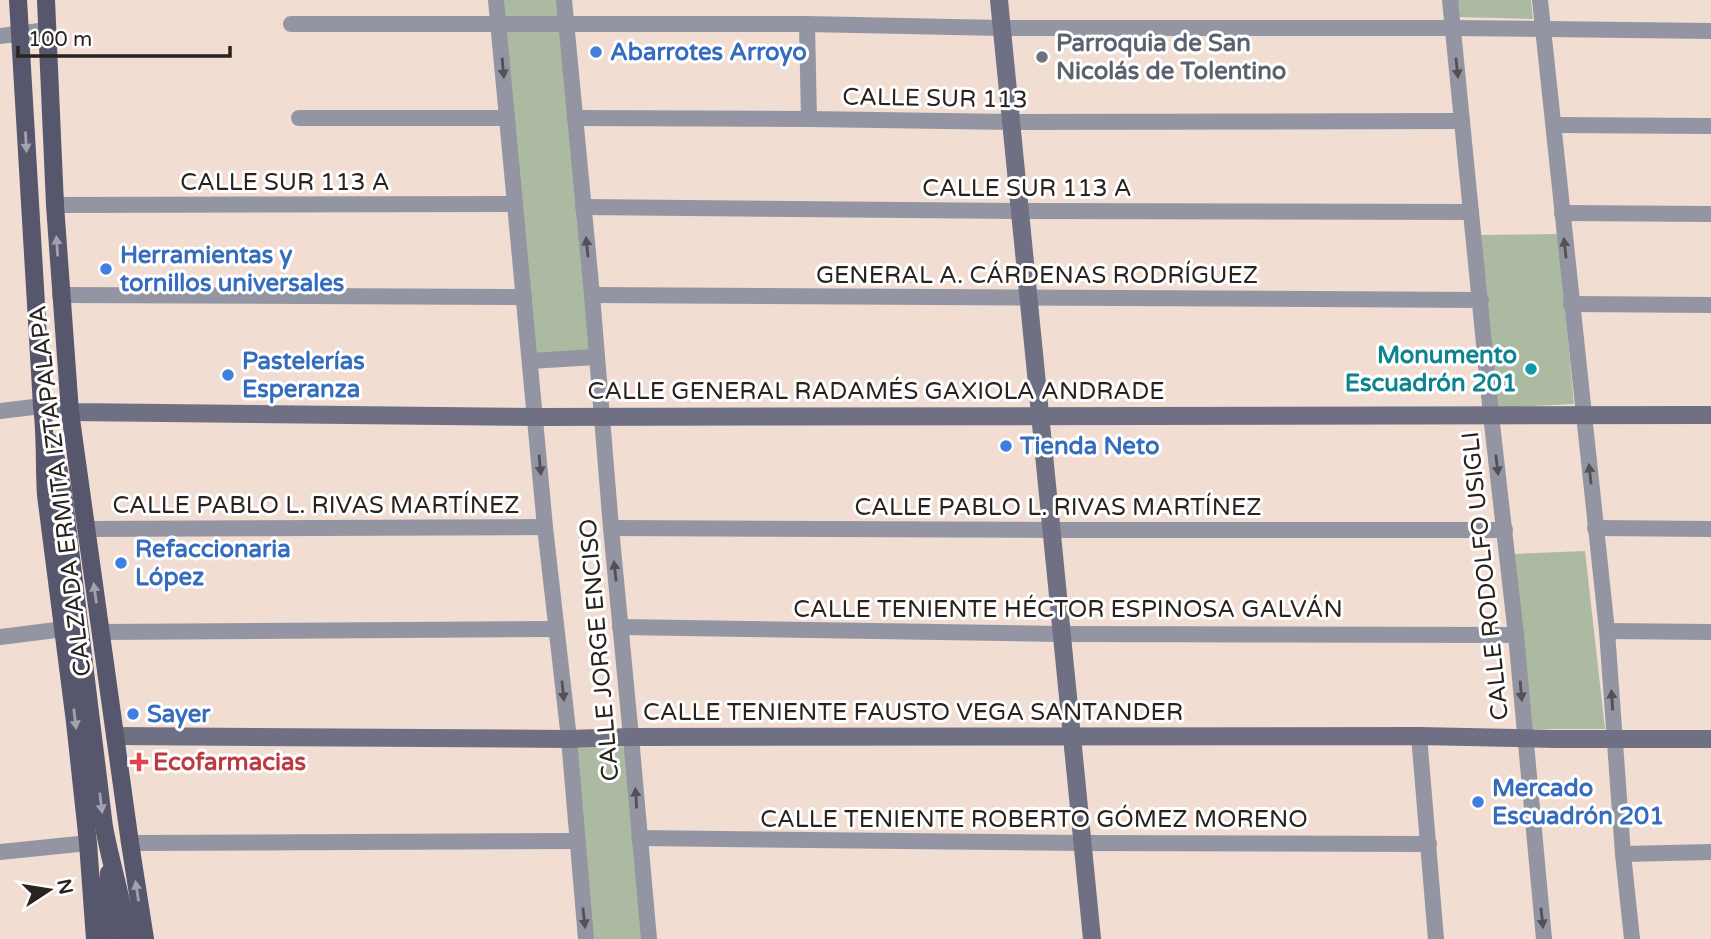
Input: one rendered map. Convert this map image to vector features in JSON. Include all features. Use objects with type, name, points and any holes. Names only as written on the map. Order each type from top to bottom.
[{"type":"main road","name":"CALZADA ERMITA IZTAPALAPA","points":[[18,0],[42,406],[46,432],[57,462],[63,492],[104,827],[128,939]]},
{"type":"main road","name":"CALZADA ERMITA IZTAPALAPA","points":[[46,0],[55,205],[70,412],[145,939]]},
{"type":"main road","points":[[23,97],[50,96]]},
{"type":"main road","name":"CALZADA ERMITA IZTAPALAPA","points":[[46,432],[46,495],[88,843],[95,939]]},
{"type":"main road","name":"CALZADA ERMITA IZTAPALAPA","points":[[110,939],[106,911],[107,883],[125,806]]},
{"type":"street","name":"CALLE JORGE ENCISO","points":[[496,0],[545,527],[569,739],[586,939]]},
{"type":"street","name":"CALLE JORGE ENCISO","points":[[564,0],[649,939]]},
{"type":"street","points":[[999,0],[1092,939]]},
{"type":"street","name":"CALLE RODOLFO USIGLI","points":[[1450,0],[1491,415],[1516,635],[1544,939]]},
{"type":"street","points":[[1540,0],[1606,631],[1632,939]]},
{"type":"street","points":[[291,24],[807,24],[1002,28],[1542,28],[1711,31]]},
{"type":"street","points":[[807,24],[809,119]]},
{"type":"street","points":[[0,36],[47,30]]},
{"type":"street","points":[[299,118],[507,118]]},
{"type":"street","name":"CALLE SUR 113","points":[[575,118],[1012,122],[1462,121]]},
{"type":"street","points":[[1554,125],[1711,126]]},
{"type":"street","name":"CALLE SUR 113 A","points":[[55,205],[515,204]]},
{"type":"street","name":"CALLE SUR 113 A","points":[[583,207],[1471,212]]},
{"type":"street","points":[[1562,213],[1711,214]]},
{"type":"street","points":[[61,295],[524,297]]},
{"type":"street","name":"GENERAL A. CÁRDENAS RODRÍGUEZ","points":[[592,295],[1481,300]]},
{"type":"street","points":[[1571,304],[1711,304]]},
{"type":"street","points":[[530,361],[596,357]]},
{"type":"street","points":[[0,411],[42,406]]},
{"type":"street","name":"CALLE GENERAL RADAMÉS GAXIOLA ANDRADE","points":[[42,406],[70,412],[535,417],[1711,415]]},
{"type":"street","name":"CALLE PABLO L. RIVAS MARTÍNEZ","points":[[86,529],[545,527]]},
{"type":"street","name":"CALLE PABLO L. RIVAS MARTÍNEZ","points":[[611,528],[1505,530]]},
{"type":"street","points":[[1595,528],[1711,529]]},
{"type":"street","name":"CALLE TENIENTE HÉCTOR ESPINOSA GALVÁN","points":[[620,627],[1062,634],[1516,635]]},
{"type":"street","points":[[0,637],[64,629]]},
{"type":"street","points":[[101,632],[556,629]]},
{"type":"street","points":[[1606,631],[1711,632]]},
{"type":"street","name":"CALLE TENIENTE FAUSTO VEGA SANTANDER","points":[[115,736],[569,739],[1419,736],[1711,739]]},
{"type":"street","points":[[1419,736],[1436,939]]},
{"type":"street","name":"CALLE TENIENTE ROBERTO GÓMEZ MORENO","points":[[639,838],[1429,844]]},
{"type":"street","points":[[130,843],[577,841]]},
{"type":"street","points":[[0,852],[88,843]]},
{"type":"street","points":[[1623,854],[1711,852]]},
{"type":"green space","points":[[501,0],[562,0],[590,355],[536,357]]},
{"type":"green space","points":[[1455,0],[1531,0],[1533,19],[1457,17]]},
{"type":"green space","points":[[1558,234],[1574,404],[1495,408],[1478,235]]},
{"type":"green space","points":[[1585,551],[1605,729],[1530,729],[1514,554]]},
{"type":"green space","points":[[625,747],[644,939],[589,939],[569,748]]},
{"type":"place","name":"Abarrotes Arroyo","points":[[596,52]]},
{"type":"place","name":"Parroquia de San Nicolás de Tolentino","points":[[1042,57]]},
{"type":"place","name":"Herramientas y tornillos universales","points":[[106,269]]},
{"type":"place","name":"Monumento Escuadrón 201","points":[[1531,369]]},
{"type":"place","name":"Pastelerías Esperanza","points":[[228,375]]},
{"type":"place","name":"Tienda Neto","points":[[1006,446]]},
{"type":"place","name":"Refaccionaria López","points":[[121,563]]},
{"type":"place","name":"Sayer","points":[[133,714]]},
{"type":"place","name":"Ecofarmacias","points":[[139,762]]},
{"type":"place","name":"Mercado Escuadrón 201","points":[[1478,802]]}]
